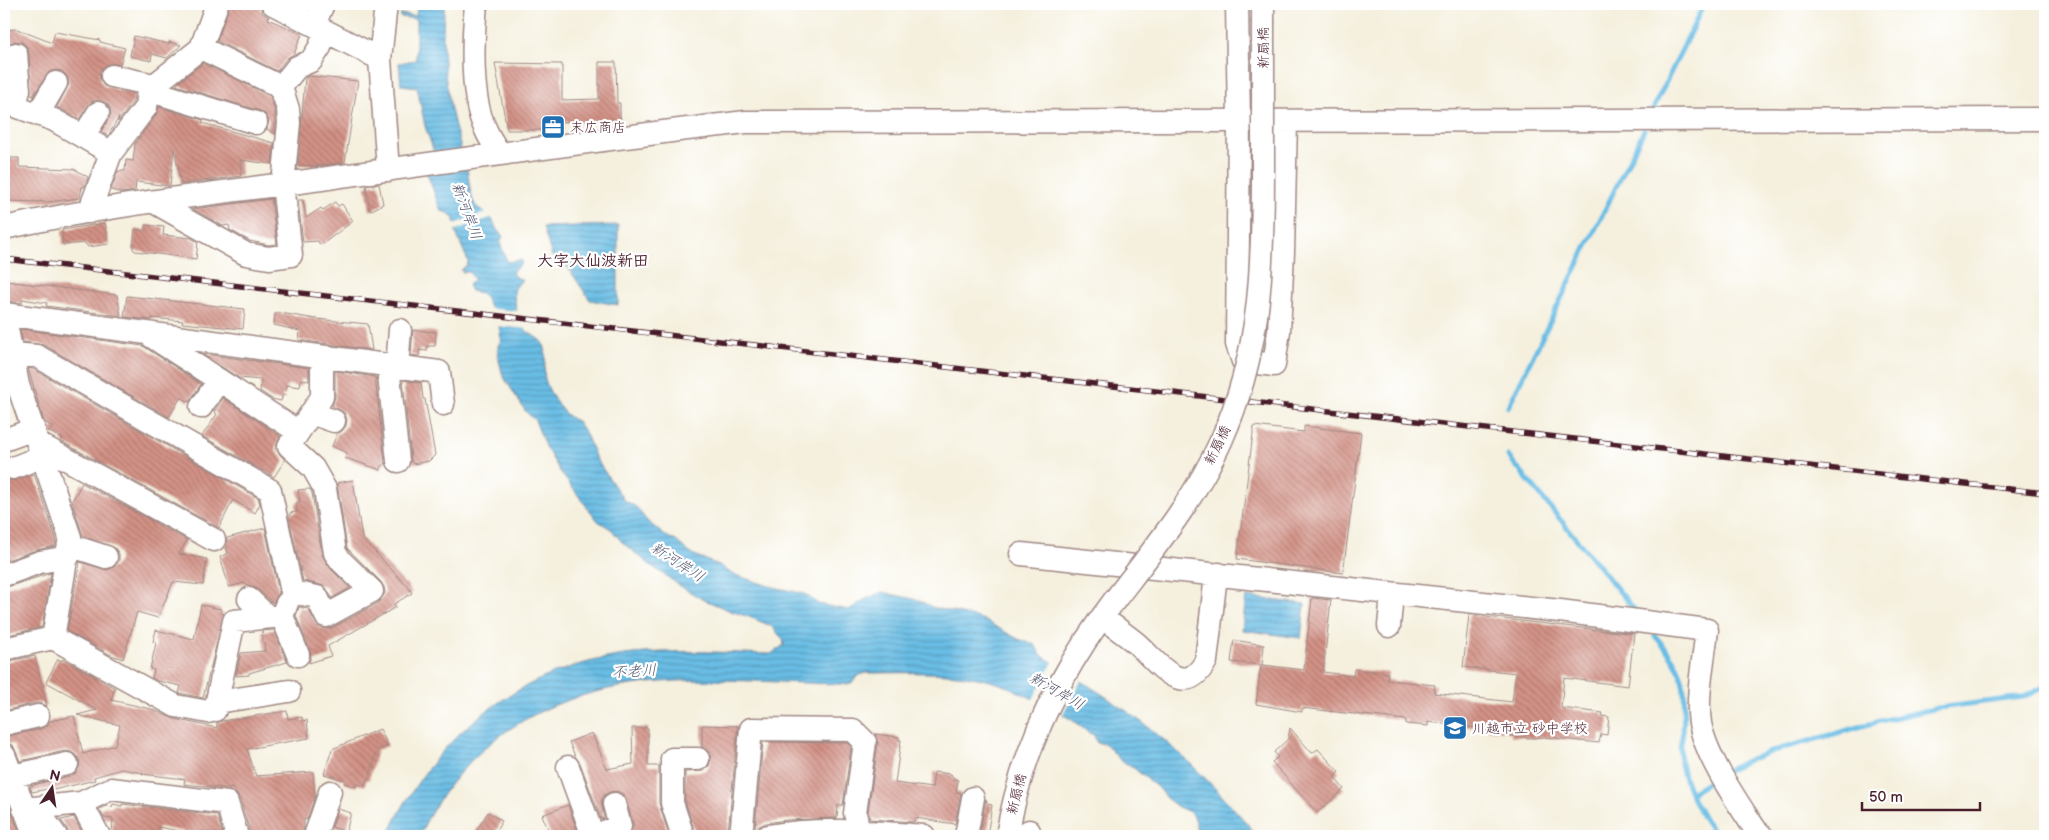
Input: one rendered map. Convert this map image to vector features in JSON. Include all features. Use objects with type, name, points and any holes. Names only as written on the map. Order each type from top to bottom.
[{"type":"street","points":[[89,212],[111,153],[146,107],[151,88],[201,48],[217,4]]},
{"type":"street","points":[[273,4],[380,59]]},
{"type":"street","points":[[281,87],[297,68],[311,61],[320,47],[323,4]]},
{"type":"street","points":[[386,4],[380,59],[388,170]]},
{"type":"street","points":[[476,4],[474,31],[477,100],[493,154]]},
{"type":"street","points":[[1238,4],[1237,344],[1243,361],[1274,365],[1279,331],[1284,252],[1286,120]]},
{"type":"street","name":"新扇橋","points":[[1007,836],[1021,771],[1050,701],[1086,639],[1156,547],[1197,486],[1221,442],[1244,378],[1251,355],[1259,306],[1262,263],[1263,13]]},
{"type":"street","points":[[154,202],[246,254],[269,258],[291,255],[283,184],[289,123],[288,110],[281,87],[201,48]]},
{"type":"street","points":[[16,54],[19,90],[10,104],[54,120],[111,153]]},
{"type":"street","points":[[112,76],[256,123]]},
{"type":"street","points":[[38,114],[56,83]]},
{"type":"street","points":[[83,137],[98,112]]},
{"type":"street","points":[[4,228],[154,202],[493,154],[746,122],[2045,119]]},
{"type":"street","points":[[53,638],[70,537],[18,385],[5,323],[146,333],[439,372],[443,404]]},
{"type":"street","points":[[398,461],[392,366],[400,330]]},
{"type":"street","points":[[146,333],[297,432]]},
{"type":"street","points":[[12,354],[37,356],[270,490],[292,592],[275,617]]},
{"type":"street","points":[[292,592],[317,597],[326,616],[372,591],[335,553],[325,489],[313,468],[289,446],[322,397],[322,357]]},
{"type":"street","points":[[202,407],[219,380]]},
{"type":"street","points":[[311,413],[334,421]]},
{"type":"street","points":[[4,440],[39,443],[214,540]]},
{"type":"street","points":[[13,468],[39,443]]},
{"type":"street","points":[[4,575],[69,551],[106,557]]},
{"type":"street","points":[[1021,554],[1219,574],[1392,595],[1560,611],[1707,630],[1699,707],[1700,724],[1716,766],[1755,829],[1762,836]]},
{"type":"street","points":[[1108,609],[1137,643],[1173,676],[1184,679],[1195,675],[1206,661],[1215,584],[1219,574]]},
{"type":"street","points":[[1389,626],[1392,595]]},
{"type":"street","points":[[249,599],[275,617],[298,655]]},
{"type":"street","points":[[4,649],[53,638],[176,706],[208,712],[215,710],[234,621],[275,617]]},
{"type":"street","points":[[217,702],[289,692]]},
{"type":"street","points":[[4,724],[38,716]]},
{"type":"street","points":[[741,836],[751,729],[853,730],[865,742],[855,813],[860,833]]},
{"type":"street","points":[[4,755],[12,776],[30,809],[56,836]]},
{"type":"street","points":[[683,836],[672,803],[672,759],[698,759]]},
{"type":"street","points":[[12,776],[67,764]]},
{"type":"street","points":[[568,767],[593,836],[620,826],[614,804]]},
{"type":"street","points":[[30,809],[81,803],[111,789],[227,803],[236,833],[234,836]]},
{"type":"street","points":[[315,836],[330,792]]},
{"type":"street","points":[[966,836],[973,798]]},
{"type":"street","points":[[81,803],[99,836]]},
{"type":"street","points":[[30,809],[35,836]]},
{"type":"street","points":[[782,835],[820,830],[924,836]]},
{"type":"water","points":[[417,4],[445,4],[443,26],[444,67],[455,128],[467,169],[474,203],[491,218],[497,230],[503,236],[500,243],[507,262],[521,260],[522,263],[512,272],[514,276],[522,280],[514,293],[521,322],[527,331],[544,345],[546,355],[545,379],[553,397],[561,409],[577,421],[586,434],[596,459],[624,500],[636,507],[647,521],[664,535],[676,541],[690,553],[722,567],[732,574],[769,586],[805,594],[818,604],[849,610],[864,600],[882,592],[918,600],[932,607],[982,619],[1018,639],[1035,645],[1041,655],[1117,705],[1164,740],[1213,786],[1258,836],[1205,836],[1196,829],[1196,821],[1190,812],[1178,807],[1166,798],[1157,787],[1130,765],[1121,761],[1106,744],[1097,743],[1094,735],[1075,722],[1015,690],[980,678],[961,675],[866,673],[857,676],[853,682],[848,684],[709,680],[663,682],[619,687],[575,698],[533,715],[493,741],[460,772],[433,809],[419,836],[388,836],[407,800],[430,766],[456,737],[486,711],[519,690],[555,673],[593,661],[634,654],[702,652],[771,654],[784,645],[783,639],[771,626],[700,598],[649,564],[623,543],[611,529],[598,521],[561,473],[545,446],[535,420],[526,412],[503,376],[498,356],[498,346],[501,340],[499,326],[486,299],[481,293],[471,291],[468,285],[474,279],[469,272],[462,272],[461,270],[467,265],[468,261],[456,233],[454,219],[449,213],[441,211],[421,157],[435,155],[425,126],[417,87],[401,85],[399,63],[416,60],[416,19],[400,17],[401,14],[416,16]]},
{"type":"water","points":[[618,225],[618,305],[590,300],[565,263],[552,256],[543,227]]},
{"type":"water","points":[[1246,597],[1305,604],[1301,638],[1242,630]]},
{"type":"pier","points":[[487,212],[493,217],[453,231],[452,225]]},
{"type":"pier","points":[[487,308],[520,311],[529,329],[496,326]]},
{"type":"pier","points":[[1054,660],[1082,679],[1061,717],[1032,701]]},
{"type":"building","points":[[230,4],[260,4],[262,13],[269,17],[268,19],[302,34],[294,54],[287,58],[277,71],[217,41]]},
{"type":"building","points":[[17,29],[52,43],[55,32],[100,40],[100,42],[125,48],[120,64],[108,64],[102,68],[99,74],[104,86],[134,94],[133,102],[118,122],[119,117],[108,136],[101,132],[111,114],[110,107],[105,102],[98,100],[91,102],[79,119],[57,107],[69,84],[68,77],[62,71],[49,72],[33,96],[31,95],[27,47],[22,42],[14,41],[8,44],[4,50],[4,30]]},
{"type":"building","points":[[134,36],[181,45],[167,58],[152,54],[151,61],[130,56]]},
{"type":"building","points":[[599,62],[616,62],[617,103],[620,103],[620,120],[561,122],[561,130],[554,130],[554,133],[541,133],[541,130],[507,130],[495,63],[562,64],[562,100],[599,99]]},
{"type":"building","points":[[203,63],[270,96],[275,111],[275,134],[267,129],[269,120],[260,111],[176,85]]},
{"type":"building","points":[[309,76],[358,81],[345,162],[316,166],[298,165],[305,78]]},
{"type":"building","points":[[159,107],[203,120],[202,123],[274,143],[272,164],[240,160],[241,176],[181,184],[174,148],[170,186],[136,182],[135,191],[122,193],[111,190],[118,171],[125,171],[126,160],[133,161],[135,144],[156,115]]},
{"type":"building","points":[[4,158],[19,158],[19,167],[74,169],[88,177],[84,187],[82,187],[80,198],[48,202],[4,201]]},
{"type":"building","points":[[379,184],[383,204],[370,211],[366,186]]},
{"type":"building","points":[[271,199],[277,244],[269,245],[250,241],[230,230],[229,225],[223,226],[193,209]]},
{"type":"building","points":[[298,200],[303,200],[306,218],[321,208],[323,210],[335,202],[338,206],[342,204],[353,221],[320,245],[318,241],[303,242]]},
{"type":"building","points":[[105,223],[109,244],[88,247],[85,243],[63,245],[62,230]]},
{"type":"building","points":[[146,225],[164,227],[163,235],[191,238],[198,242],[196,259],[135,251],[133,249],[135,229],[145,231]]},
{"type":"building","points":[[6,281],[117,295],[121,316],[46,306],[47,303],[22,299],[22,303],[5,301]]},
{"type":"building","points":[[127,296],[245,309],[243,329],[182,323],[183,321],[124,317]]},
{"type":"building","points":[[280,313],[368,324],[372,350],[299,340],[300,331],[274,325],[275,314]]},
{"type":"building","points":[[20,329],[143,346],[201,384],[189,402],[181,397],[169,417],[44,345],[23,342]]},
{"type":"building","points":[[413,330],[436,332],[435,346],[427,346],[427,351],[419,350],[419,356],[411,355]]},
{"type":"building","points":[[202,354],[309,368],[309,381],[301,379],[300,387],[287,385],[285,395],[283,394],[281,401],[272,399],[260,391],[261,380],[239,378]]},
{"type":"building","points":[[28,368],[33,369],[258,498],[260,504],[255,513],[233,500],[219,528],[61,441],[63,439],[48,431],[54,427],[44,422]]},
{"type":"building","points":[[335,371],[375,377],[385,462],[381,466],[381,470],[345,458],[347,453],[332,446],[337,434],[346,426],[347,419],[344,412],[332,406],[335,397]]},
{"type":"building","points":[[403,380],[421,383],[435,455],[429,461],[413,464],[411,459]]},
{"type":"building","points":[[223,398],[280,436],[275,449],[285,460],[274,477],[202,436],[217,414],[214,412]]},
{"type":"building","points":[[1254,426],[1304,432],[1304,426],[1361,433],[1343,573],[1237,559]]},
{"type":"building","points":[[34,474],[56,538],[55,546],[36,550],[4,561],[4,477],[12,481]]},
{"type":"building","points":[[353,480],[362,538],[406,583],[412,593],[394,604],[396,607],[328,646],[331,656],[309,663],[310,650],[296,616],[299,607],[308,609],[318,627],[326,629],[332,628],[378,603],[385,593],[381,582],[347,548],[337,483]]},
{"type":"building","points":[[82,483],[187,540],[179,554],[207,559],[203,585],[173,582],[158,618],[137,612],[123,659],[111,655],[67,631],[80,562],[108,570],[119,561],[119,554],[115,548],[83,536],[72,501]]},
{"type":"building","points":[[310,489],[322,555],[331,569],[350,588],[332,598],[325,586],[303,581],[289,518],[290,513],[297,512],[296,503],[300,502],[298,490]]},
{"type":"building","points":[[265,528],[279,593],[273,603],[258,589],[244,583],[229,587],[220,557],[228,553],[226,546],[227,538]]},
{"type":"building","points":[[51,573],[42,627],[4,636],[4,588]]},
{"type":"building","points":[[1312,598],[1331,600],[1323,672],[1353,676],[1354,669],[1388,673],[1387,680],[1435,685],[1434,693],[1512,702],[1516,673],[1463,667],[1469,615],[1634,634],[1628,686],[1564,678],[1561,708],[1603,713],[1602,716],[1609,717],[1607,735],[1601,734],[1599,743],[1544,737],[1511,736],[1511,732],[1428,722],[1428,726],[1406,724],[1406,720],[1302,708],[1302,712],[1256,704],[1261,665],[1231,662],[1234,640],[1264,645],[1262,665],[1304,670]]},
{"type":"building","points":[[201,605],[221,609],[220,613],[224,614],[203,698],[179,693],[181,686],[152,678],[154,670],[150,669],[156,643],[153,642],[156,630],[194,639]]},
{"type":"building","points":[[274,630],[287,662],[249,673],[249,675],[236,676],[241,653],[265,651],[262,631]]},
{"type":"building","points":[[35,656],[47,707],[41,703],[35,703],[4,711],[4,662]]},
{"type":"building","points":[[58,659],[62,661],[63,659],[115,688],[111,700],[151,709],[174,719],[217,728],[217,723],[222,721],[287,711],[288,719],[302,717],[302,721],[307,720],[309,738],[247,749],[256,776],[313,772],[315,796],[307,820],[304,819],[302,836],[278,836],[277,830],[249,836],[249,829],[240,799],[231,786],[231,789],[184,784],[185,779],[142,774],[122,769],[94,777],[95,780],[53,790],[52,788],[32,792],[30,786],[75,774],[79,768],[80,761],[71,752],[65,751],[20,761],[13,745],[4,742],[4,737],[41,729],[47,726],[50,721],[74,716],[83,754],[115,745],[120,725],[77,715],[97,710],[46,682]]},
{"type":"building","points":[[702,725],[738,726],[728,833],[705,831],[706,836],[696,836],[685,801],[685,772],[704,771],[709,766],[711,759],[709,752],[702,747]]},
{"type":"building","points":[[632,728],[648,728],[648,766],[659,766],[659,803],[669,836],[628,836],[633,829],[633,823],[623,794],[617,791],[604,795],[601,801],[604,818],[601,819],[580,763],[569,742],[592,733],[607,769],[633,764]]},
{"type":"building","points":[[1290,728],[1312,753],[1318,749],[1339,772],[1334,777],[1344,789],[1317,813],[1272,762],[1278,757],[1274,752],[1288,739]]},
{"type":"building","points":[[380,729],[388,746],[377,750],[369,780],[367,779],[365,786],[357,784],[356,787],[344,783],[345,780],[324,774],[332,749]]},
{"type":"building","points":[[875,734],[899,737],[899,740],[901,740],[895,783],[932,788],[934,772],[951,774],[954,779],[958,780],[956,792],[961,793],[955,824],[915,818],[914,822],[870,819],[868,812],[878,744]]},
{"type":"building","points":[[763,742],[848,743],[851,747],[843,805],[838,805],[837,818],[786,820],[766,823],[755,828]]},
{"type":"building","points":[[4,791],[20,834],[15,836],[4,836]]},
{"type":"building","points":[[986,799],[988,804],[992,805],[987,836],[979,836]]},
{"type":"building","points":[[113,804],[217,815],[222,832],[221,834],[191,831],[191,833],[158,827],[157,836],[112,836],[113,819],[104,818],[99,809],[106,806],[112,807]]},
{"type":"building","points":[[568,805],[579,836],[551,836],[542,815]]},
{"type":"building","points":[[338,809],[351,813],[346,832],[332,827]]},
{"type":"building","points":[[488,812],[502,821],[493,836],[473,836]]},
{"type":"building","points":[[74,817],[84,836],[69,836],[61,820]]},
{"type":"waterway","points":[[1653,109],[1704,4]]},
{"type":"waterway","points":[[1508,407],[1644,130]]},
{"type":"waterway","points":[[1508,456],[1638,614]]},
{"type":"waterway","points":[[1655,636],[1673,659],[1682,679],[1684,702],[1680,753],[1687,786],[1698,808],[1717,836]]},
{"type":"waterway","points":[[1726,772],[1746,761],[1773,751],[1884,720],[1938,708],[2023,697],[2045,687]]},
{"type":"waterway","points":[[1691,793],[1717,777]]},
{"type":"railway","points":[[4,259],[2045,493]]},
{"type":"place","name":"末広商店","points":[[553,127]]},
{"type":"place","name":"川越市立 砂中学校","points":[[1455,728]]},
{"type":"district","name":"大字大仙波新田","points":[[593,260]]},
{"type":"water label","name":"新河岸川","points":[[467,211]]},
{"type":"water label","name":"新河岸川","points":[[678,562]]},
{"type":"water label","name":"不老川","points":[[634,671]]},
{"type":"water label","name":"新河岸川","points":[[1057,691]]}]
